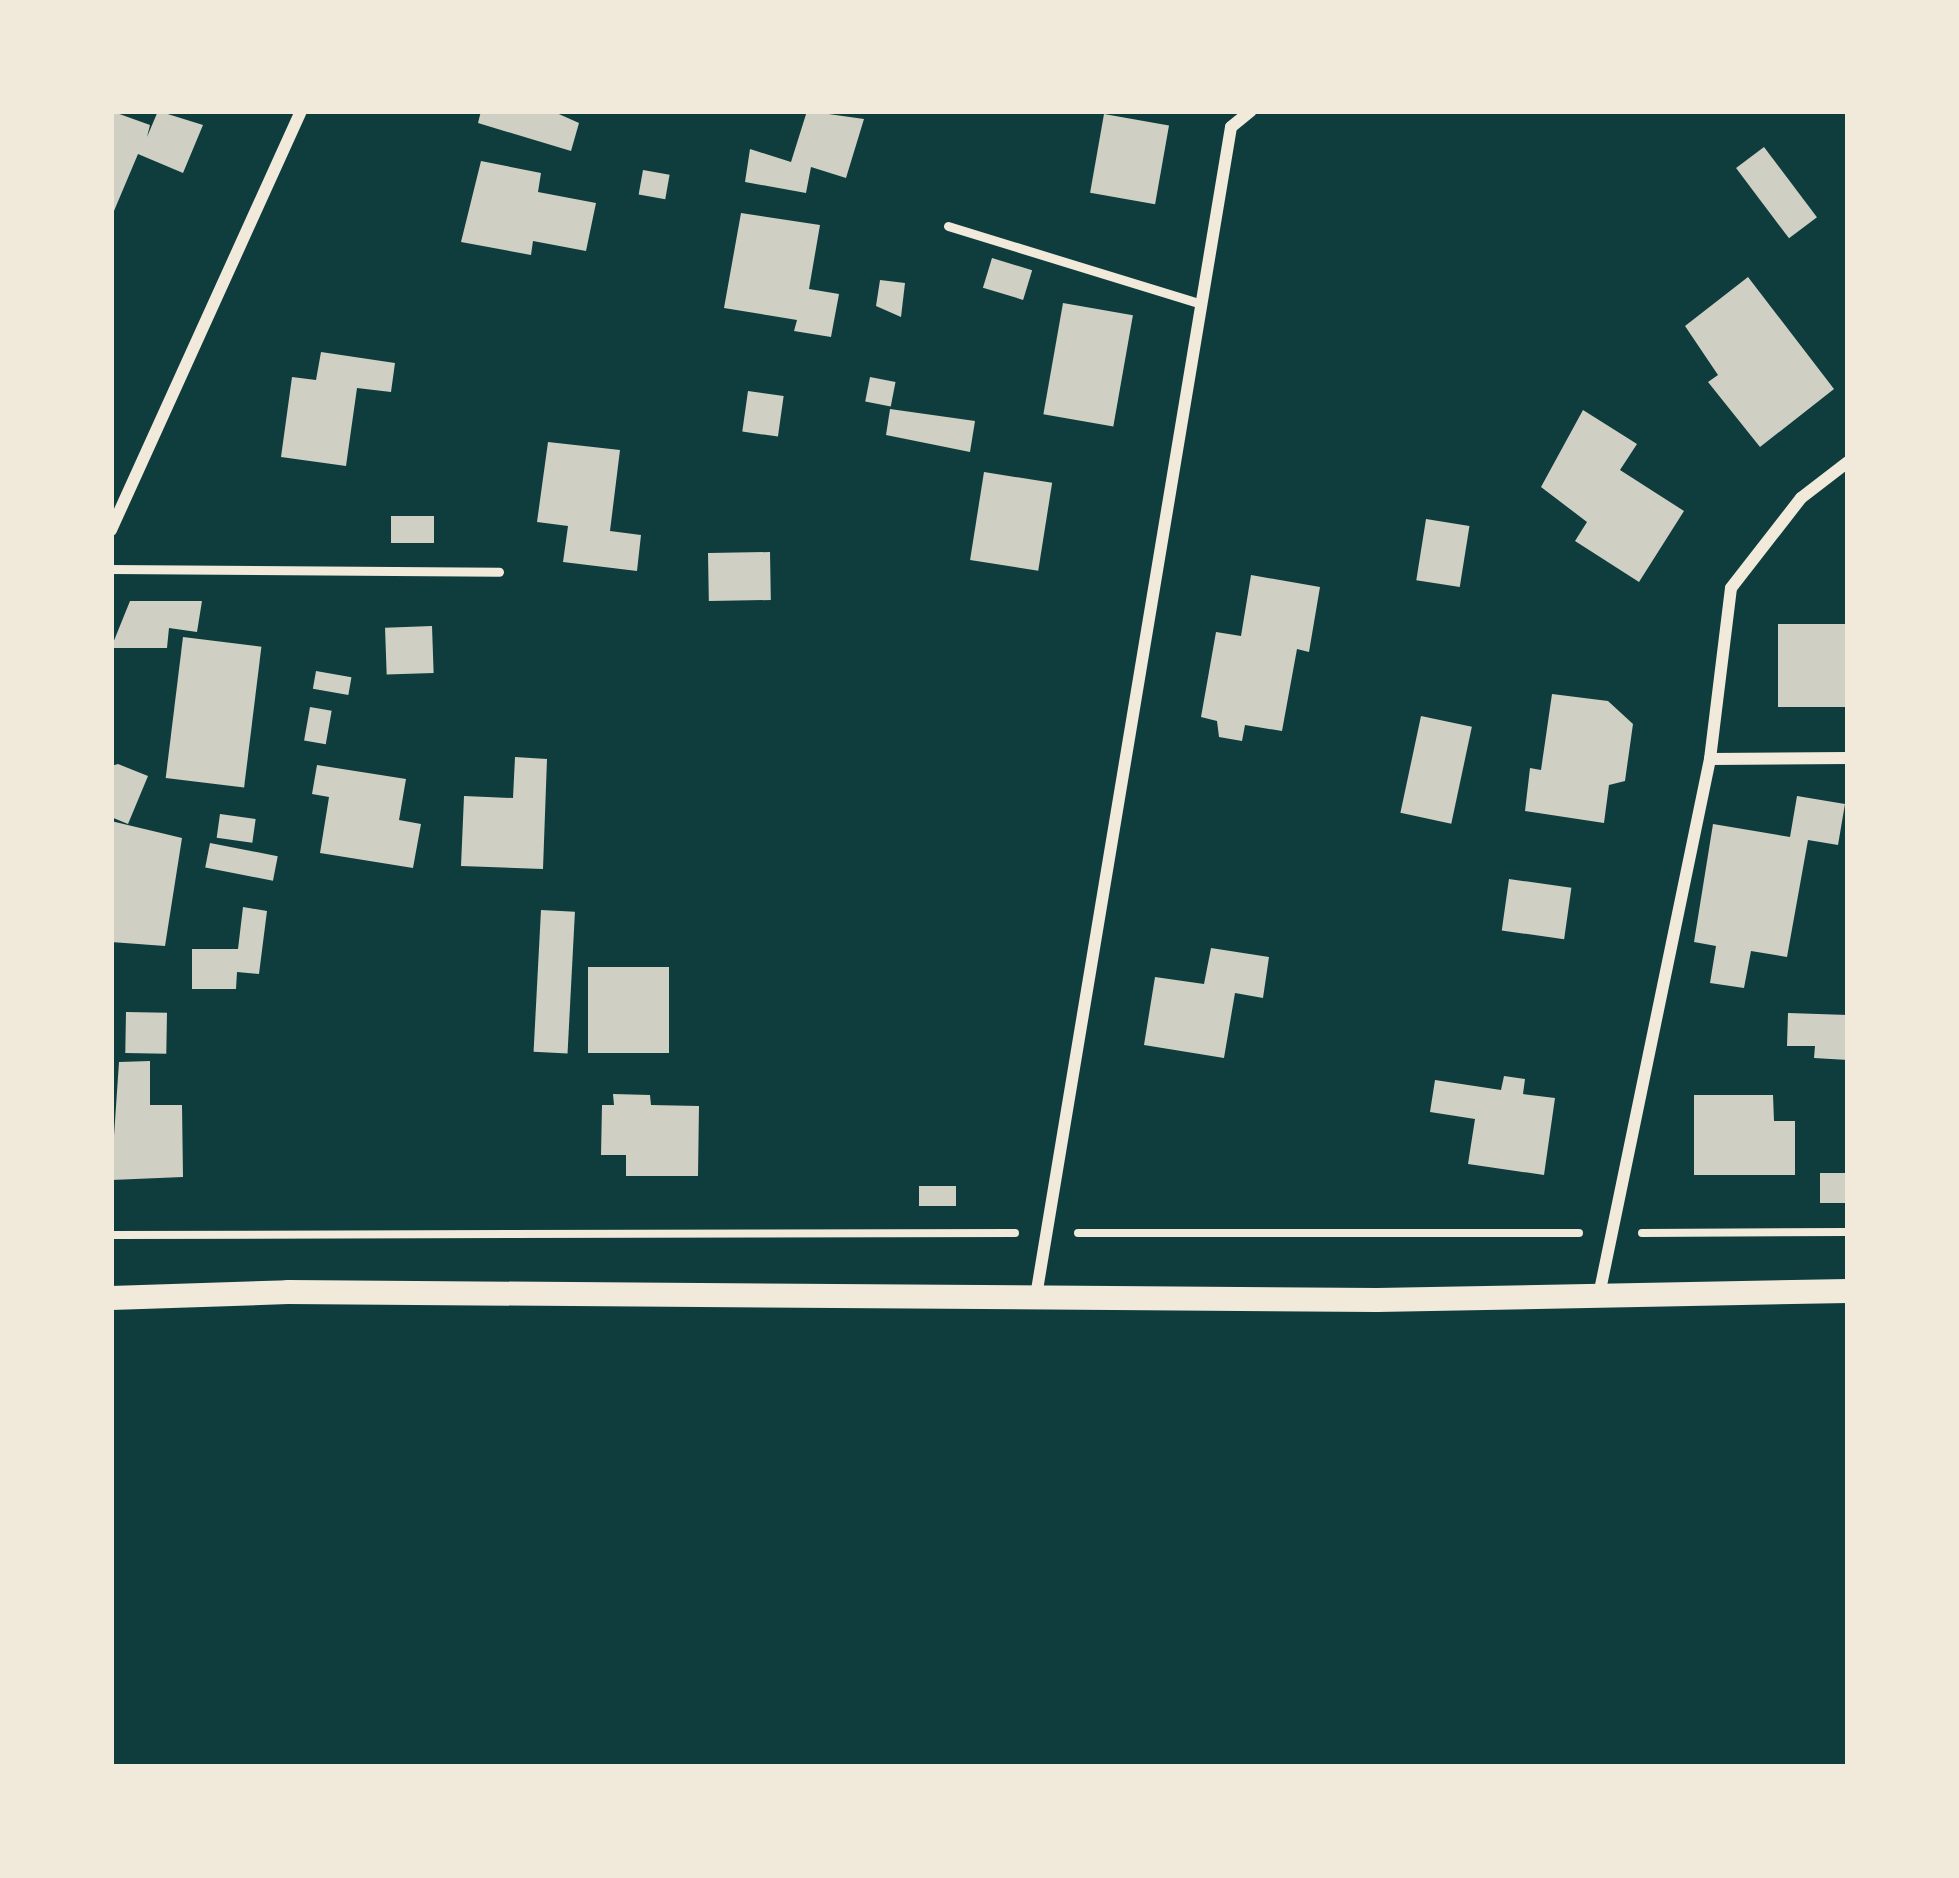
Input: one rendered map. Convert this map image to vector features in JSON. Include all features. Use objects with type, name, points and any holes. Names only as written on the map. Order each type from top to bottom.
[{"type":"main road","points":[[111,1298],[1848,1291]]},
{"type":"street","points":[[111,530],[301,111]]},
{"type":"street","points":[[1036,1296],[1231,128],[1251,111]]},
{"type":"street","points":[[1599,1295],[1710,759],[1731,588],[1801,498],[1848,462]]},
{"type":"street","points":[[1710,759],[1848,758]]},
{"type":"lane","points":[[948,226],[1201,304]]},
{"type":"lane","points":[[111,569],[500,572]]},
{"type":"path","points":[[111,1235],[1848,1232]]},
{"type":"building","points":[[111,111],[150,125],[147,137],[158,111],[203,125],[183,173],[138,154],[111,218]]},
{"type":"building","points":[[481,111],[552,111],[579,123],[571,151],[478,123]]},
{"type":"building","points":[[807,111],[864,119],[846,178],[811,167],[806,193],[745,182],[750,149],[791,162]]},
{"type":"building","points":[[1104,114],[1169,125],[1155,204],[1090,193]]},
{"type":"building","points":[[1764,147],[1817,217],[1789,238],[1736,168]]},
{"type":"building","points":[[481,161],[541,173],[538,192],[596,203],[586,251],[533,241],[531,255],[461,242]]},
{"type":"building","points":[[643,170],[670,175],[665,199],[639,195]]},
{"type":"building","points":[[741,213],[820,225],[809,289],[839,294],[831,337],[794,331],[797,320],[724,308]]},
{"type":"building","points":[[992,258],[1032,270],[1023,300],[983,288]]},
{"type":"building","points":[[1748,277],[1834,389],[1760,447],[1708,382],[1718,375],[1685,326]]},
{"type":"building","points":[[880,280],[905,283],[901,317],[876,306]]},
{"type":"building","points":[[1063,303],[1133,315],[1113,427],[1043,414]]},
{"type":"building","points":[[321,352],[395,363],[391,392],[357,388],[346,466],[281,457],[292,377],[316,380]]},
{"type":"building","points":[[870,377],[896,382],[891,407],[865,402]]},
{"type":"building","points":[[748,391],[784,396],[778,437],[742,432]]},
{"type":"building","points":[[890,409],[975,421],[970,452],[886,435]]},
{"type":"building","points":[[1583,410],[1637,444],[1620,470],[1684,511],[1639,582],[1575,541],[1587,522],[1541,487]]},
{"type":"building","points":[[548,442],[620,450],[610,531],[641,535],[637,571],[563,562],[568,526],[537,522]]},
{"type":"building","points":[[984,472],[1052,483],[1038,571],[970,560]]},
{"type":"building","points":[[391,516],[434,516],[434,543],[391,543]]},
{"type":"building","points":[[1426,519],[1469,526],[1460,587],[1416,580]]},
{"type":"building","points":[[770,552],[771,600],[709,601],[708,553]]},
{"type":"building","points":[[1251,575],[1320,587],[1309,652],[1297,649],[1282,731],[1245,725],[1242,741],[1219,737],[1217,721],[1201,717],[1216,632],[1241,636]]},
{"type":"building","points":[[130,601],[202,601],[197,632],[169,628],[167,648],[111,648]]},
{"type":"building","points":[[1778,624],[1848,624],[1848,707],[1778,707]]},
{"type":"building","points":[[432,626],[434,673],[387,675],[385,628]]},
{"type":"building","points":[[183,637],[261,647],[244,788],[166,778]]},
{"type":"building","points":[[316,671],[351,677],[348,695],[313,689]]},
{"type":"building","points":[[1552,694],[1608,701],[1633,724],[1625,781],[1609,785],[1604,823],[1525,811],[1530,768],[1541,770]]},
{"type":"building","points":[[310,707],[332,711],[326,744],[304,740]]},
{"type":"building","points":[[1421,716],[1472,727],[1451,824],[1400,813]]},
{"type":"building","points":[[515,757],[547,759],[543,869],[461,866],[464,796],[513,798]]},
{"type":"building","points":[[118,764],[148,776],[128,824],[111,817],[111,766]]},
{"type":"building","points":[[317,765],[406,779],[399,820],[421,824],[413,868],[320,853],[329,797],[312,794]]},
{"type":"building","points":[[1797,796],[1845,804],[1838,845],[1808,840],[1787,957],[1751,951],[1744,988],[1710,983],[1716,946],[1694,942],[1713,824],[1790,837]]},
{"type":"building","points":[[220,814],[256,819],[252,843],[217,838]]},
{"type":"building","points":[[111,821],[182,838],[165,946],[111,942]]},
{"type":"building","points":[[210,843],[278,856],[273,881],[205,868]]},
{"type":"building","points":[[1509,879],[1571,888],[1564,939],[1502,930]]},
{"type":"building","points":[[243,907],[267,911],[259,974],[237,972],[236,989],[192,989],[192,949],[238,949]]},
{"type":"building","points":[[541,910],[575,912],[568,1054],[534,1052]]},
{"type":"building","points":[[1211,948],[1269,957],[1263,998],[1235,993],[1224,1058],[1144,1045],[1155,977],[1204,984]]},
{"type":"building","points":[[588,967],[669,967],[669,1053],[588,1053]]},
{"type":"building","points":[[126,1012],[167,1013],[166,1054],[125,1053]]},
{"type":"building","points":[[1788,1013],[1848,1015],[1848,1060],[1814,1058],[1815,1046],[1787,1046]]},
{"type":"building","points":[[150,1061],[150,1105],[182,1105],[183,1177],[111,1180],[119,1062]]},
{"type":"building","points":[[1504,1076],[1525,1079],[1523,1094],[1555,1098],[1544,1175],[1468,1164],[1475,1119],[1430,1112],[1435,1080],[1501,1090]]},
{"type":"building","points":[[613,1094],[650,1095],[651,1105],[699,1106],[698,1176],[626,1176],[626,1155],[601,1155],[602,1105],[614,1105]]},
{"type":"building","points":[[1694,1095],[1773,1095],[1774,1121],[1795,1121],[1795,1175],[1694,1175]]},
{"type":"building","points":[[1820,1173],[1848,1173],[1848,1203],[1820,1203]]},
{"type":"building","points":[[919,1186],[956,1186],[956,1206],[919,1206]]}]
